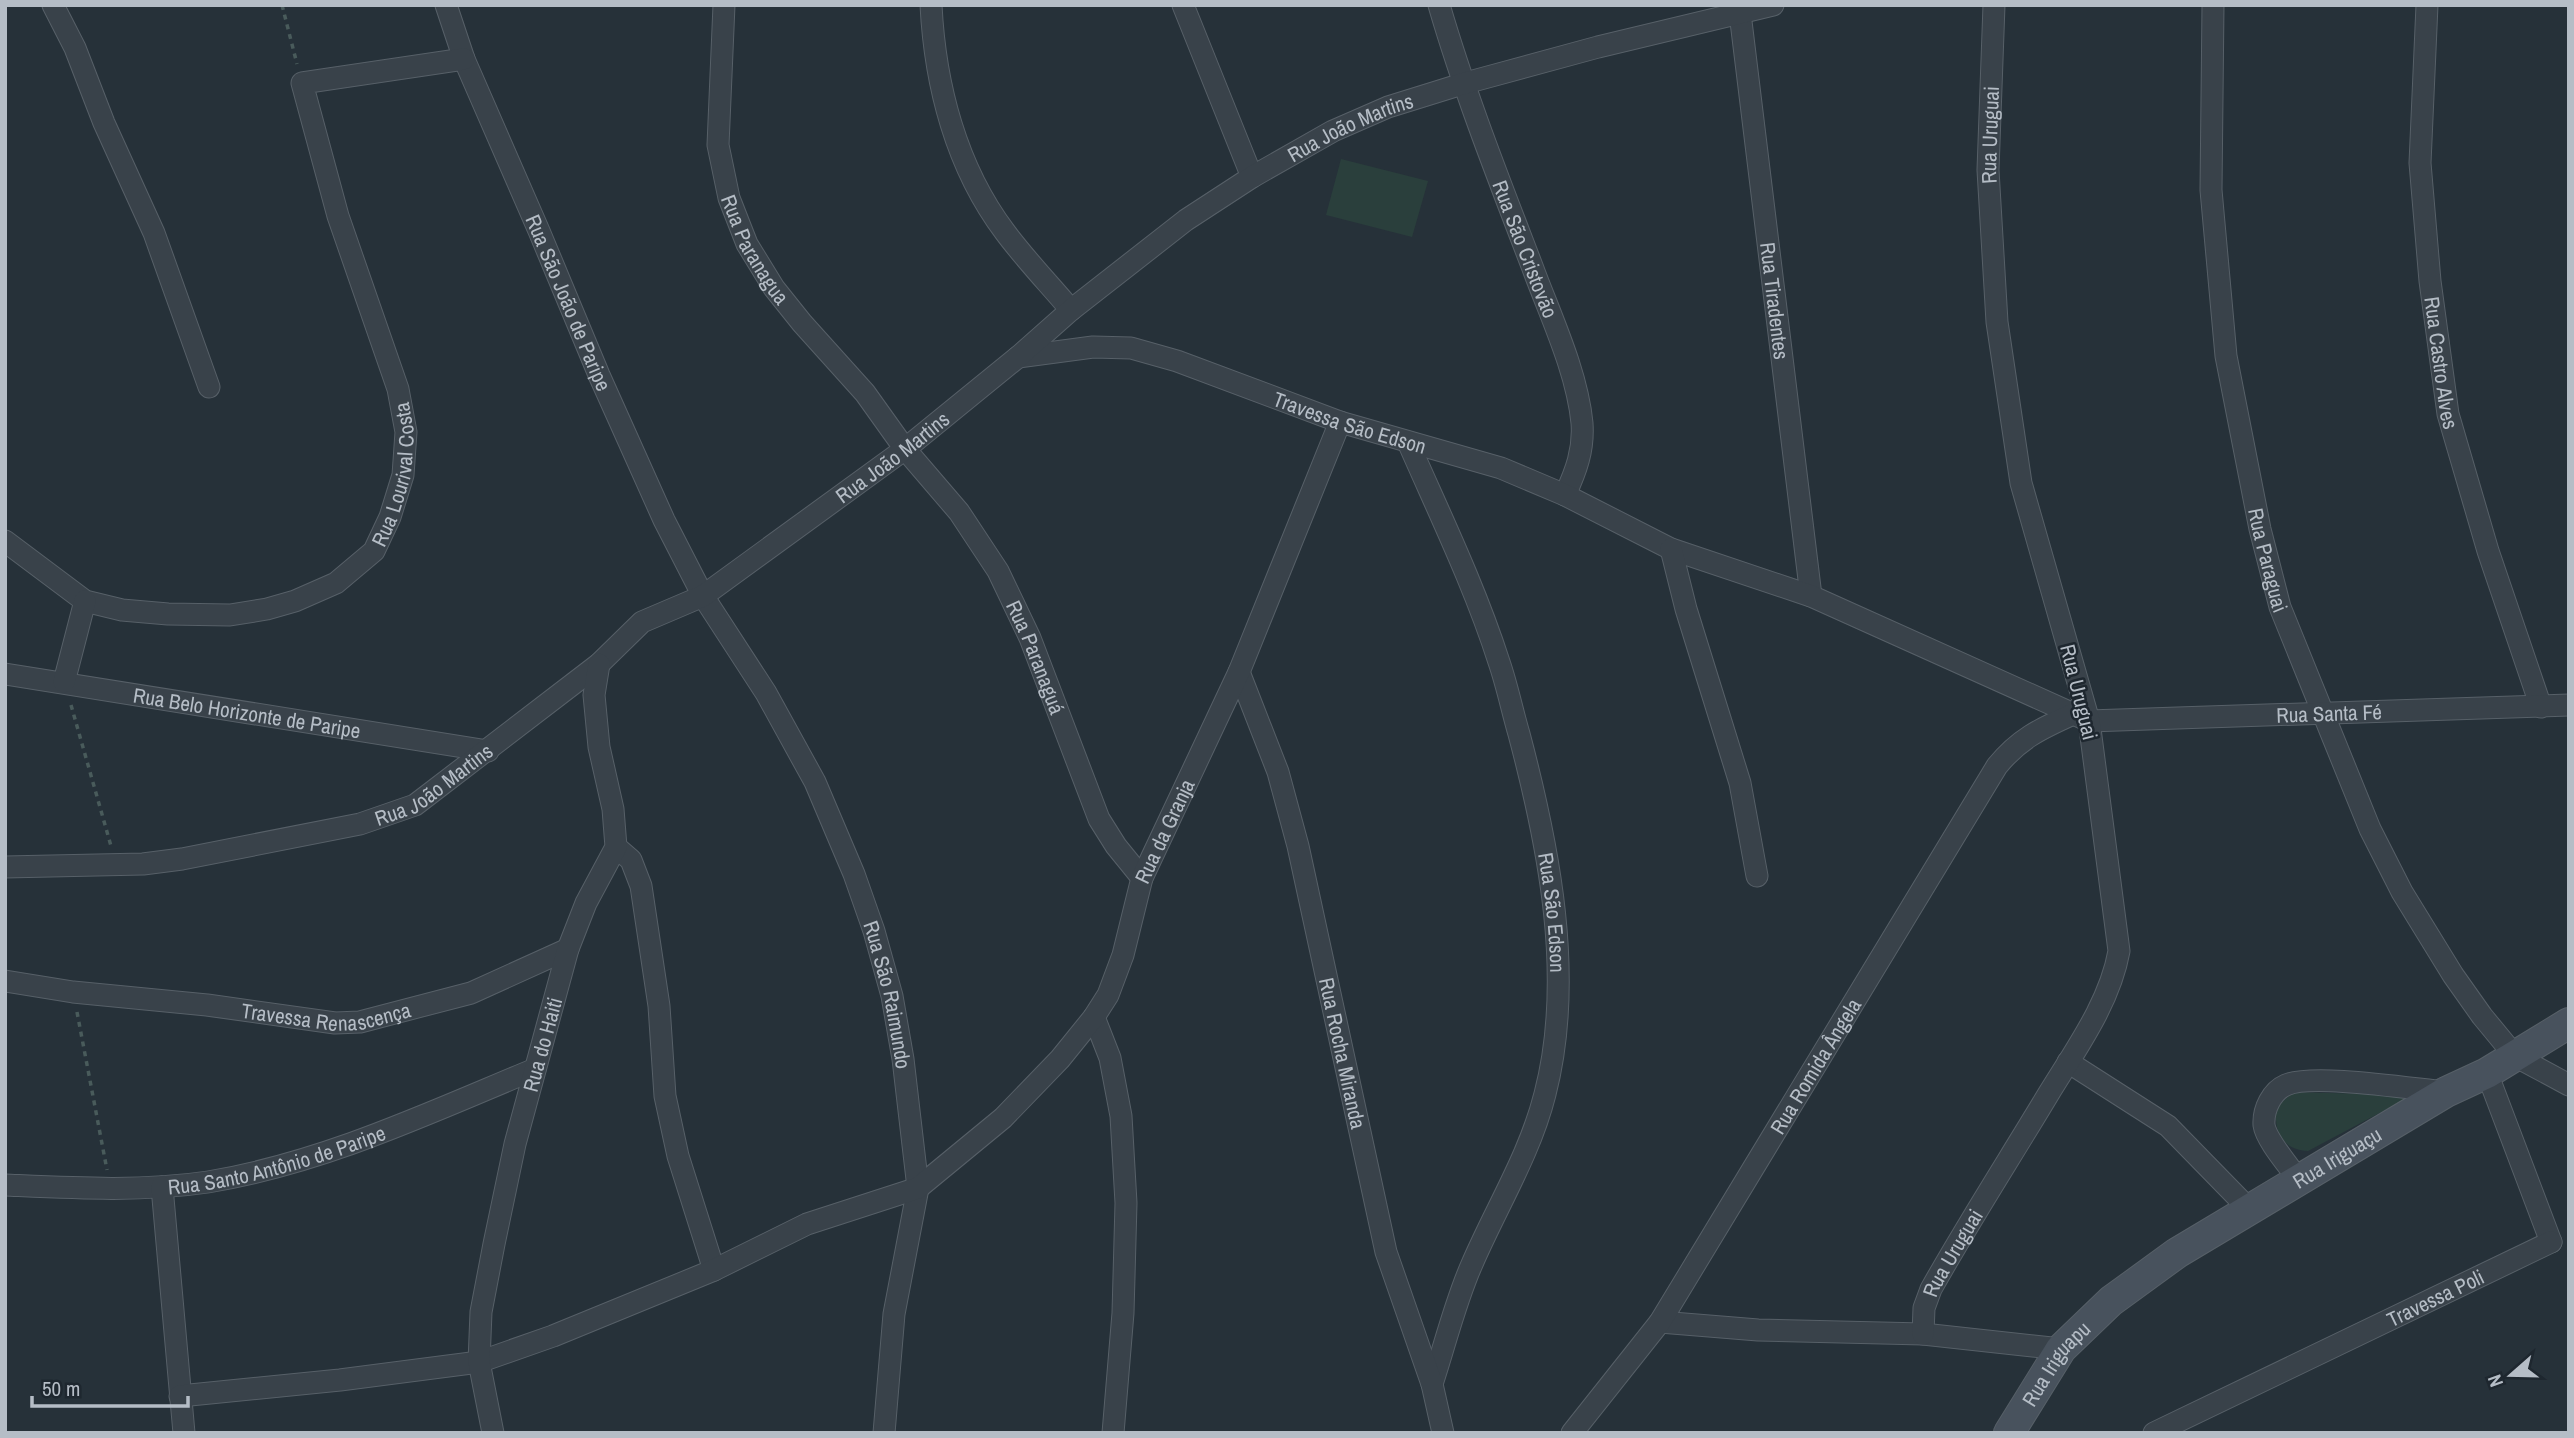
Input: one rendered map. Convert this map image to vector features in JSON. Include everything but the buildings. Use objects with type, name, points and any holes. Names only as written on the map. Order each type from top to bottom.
[{"type":"main road","name":"Rua Iriguaçu","points":[[2111,1301],[2177,1253],[2298,1179],[2445,1092],[2487,1073],[2569,1023]]},
{"type":"main road","name":"Rua Iriguapu","points":[[2008,1433],[2061,1349],[2111,1301]]},
{"type":"street","points":[[52,5],[75,48],[104,124],[154,233],[209,387]]},
{"type":"street","name":"Rua São João de Paripe","points":[[446,5],[464,59],[599,375],[664,520],[703,596]]},
{"type":"street","name":"Rua Paranagua","points":[[724,5],[718,145],[729,198],[747,244],[774,288],[865,393],[905,449]]},
{"type":"street","points":[[931,5],[944,104],[970,177],[1004,231],[1070,310]]},
{"type":"street","points":[[1182,5],[1252,177]]},
{"type":"street","name":"Rua São Cristovão","points":[[1439,5],[1462,83],[1560,341],[1578,401],[1582,441],[1577,468],[1565,495]]},
{"type":"street","name":"Rua João Martins","points":[[5,867],[182,859],[322,832],[384,817],[415,805],[598,664],[642,622],[703,596],[905,449],[1018,357],[1070,310],[1186,220],[1252,177],[1333,131],[1377,112],[1462,83],[1740,9],[1773,5]]},
{"type":"street","name":"Rua Uruguai","points":[[1923,1334],[1924,1307],[1931,1289],[2108,992],[2116,972],[2119,951],[2080,718],[2021,483],[1997,321],[1988,170],[1994,5]]},
{"type":"street","name":"Rua Paraguai","points":[[2213,5],[2211,190],[2225,356],[2260,529],[2280,607],[2370,829],[2402,892],[2475,1006],[2515,1056]]},
{"type":"street","name":"Rua Castro Alves","points":[[2427,5],[2420,163],[2430,281],[2448,414],[2488,551],[2541,707]]},
{"type":"street","name":"Rua Tiradentes","points":[[1740,9],[1811,596]]},
{"type":"street","points":[[302,83],[464,59]]},
{"type":"street","name":"Rua Lourival Costa","points":[[5,541],[85,601],[122,610],[168,614],[230,615],[295,601],[336,583],[374,551],[390,517],[403,475],[406,432],[398,389],[338,216],[302,83]]},
{"type":"street","name":"Travessa São Edson","points":[[1018,357],[1093,347],[1131,348],[1177,361],[1340,422],[1501,468],[1565,495],[1671,549],[1811,596],[2080,718]]},
{"type":"street","name":"Rua da Granja","points":[[918,1188],[1003,1118],[1060,1059],[1108,995],[1123,955],[1142,878],[1239,672],[1340,422]]},
{"type":"street","name":"Rua São Edson","points":[[1408,442],[1458,556],[1500,662],[1529,771],[1551,880],[1557,950],[1556,1032],[1545,1093],[1532,1135],[1470,1266],[1432,1384]]},
{"type":"street","name":"Rua Paranaguá","points":[[905,449],[959,512],[998,571],[1030,638],[1098,819],[1142,878]]},
{"type":"street","points":[[1671,549],[1686,610],[1740,783],[1757,876]]},
{"type":"street","name":"Rua São Raimundo","points":[[703,596],[766,693],[815,782],[855,874],[892,996],[903,1059],[918,1188],[894,1314],[884,1433]]},
{"type":"street","points":[[64,681],[85,601]]},
{"type":"street","points":[[598,664],[594,695],[599,747],[612,809],[616,847],[631,860],[640,886],[659,1006],[665,1096],[678,1157],[714,1270]]},
{"type":"street","name":"Rua Rocha Miranda","points":[[1239,672],[1278,772],[1298,846],[1386,1252],[1402,1305],[1432,1384],[1443,1433]]},
{"type":"street","name":"Rua Belo Horizonte de Paripe","points":[[5,674],[64,681],[488,751]]},
{"type":"street","name":"Rua Santa Fé","points":[[2080,718],[2569,705]]},
{"type":"street","name":"Rua Romida Ângela","points":[[1572,1433],[1660,1322],[1997,766],[2012,748],[2032,733],[2080,718]]},
{"type":"street","name":"Rua do Haiti","points":[[493,1433],[480,1362],[481,1312],[494,1244],[515,1144],[568,949],[586,903],[616,847]]},
{"type":"street","name":"Travessa Renascença","points":[[5,981],[73,992],[207,1005],[335,1023],[360,1022],[471,993],[568,949]]},
{"type":"street","points":[[1094,1017],[1110,1058],[1121,1116],[1126,1203],[1123,1313],[1113,1433]]},
{"type":"street","points":[[2515,1056],[2569,1085]]},
{"type":"street","points":[[2068,1062],[2168,1126],[2249,1209]]},
{"type":"street","name":"Rua Santo Antônio de Paripe","points":[[5,1185],[111,1189],[162,1187],[252,1174],[375,1136],[535,1069]]},
{"type":"street","name":"Travessa Poli","points":[[2154,1433],[2560,1245],[2487,1073]]},
{"type":"street","points":[[2298,1179],[2264,1126],[2268,1101],[2284,1085],[2307,1080],[2445,1092]]},
{"type":"street","points":[[162,1187],[184,1433]]},
{"type":"street","points":[[180,1396],[386,1375],[480,1362],[553,1336],[714,1270],[807,1224],[918,1188]]},
{"type":"street","points":[[1660,1322],[1758,1330],[1923,1334],[2061,1349]]},
{"type":"path","points":[[282,5],[302,83]]},
{"type":"path","points":[[64,681],[116,864]]},
{"type":"path","points":[[73,992],[111,1189]]},
{"type":"green space","points":[[1341,159],[1428,181],[1412,237],[1326,215]]},
{"type":"green space","points":[[2293,1092],[2404,1095],[2404,1100],[2308,1151],[2299,1150],[2286,1143],[2276,1124],[2276,1108]]}]
